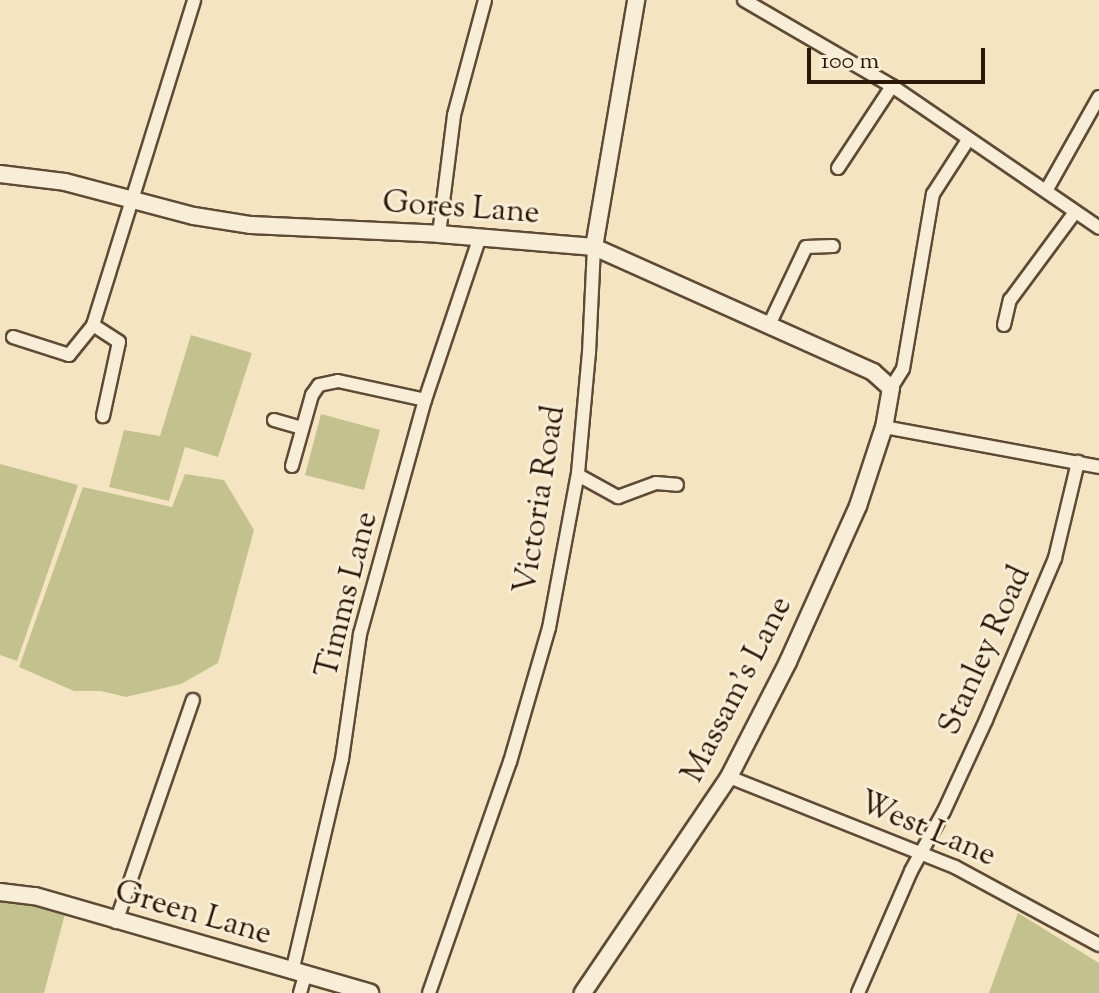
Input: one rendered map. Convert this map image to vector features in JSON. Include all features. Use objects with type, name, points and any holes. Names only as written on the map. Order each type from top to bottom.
[{"type":"street","points":[[13,337],[69,355],[93,325],[194,0]]},
{"type":"street","points":[[439,234],[454,115],[485,0]]},
{"type":"street","name":"Victoria Road","points":[[429,993],[510,762],[545,643],[578,475],[589,353],[594,247],[636,0]]},
{"type":"street","points":[[744,0],[892,86],[1099,228]]},
{"type":"street","points":[[838,168],[892,86]]},
{"type":"street","points":[[1046,191],[1099,97]]},
{"type":"street","points":[[891,388],[903,369],[933,194],[968,140]]},
{"type":"street","name":"Gores Lane","points":[[0,174],[65,182],[134,201],[251,225],[439,234],[594,247],[873,372],[891,388]]},
{"type":"street","points":[[1004,325],[1010,300],[1075,212]]},
{"type":"street","name":"Timms Lane","points":[[300,993],[298,974],[342,759],[360,634],[425,400],[480,237]]},
{"type":"street","points":[[769,325],[806,247],[833,246]]},
{"type":"street","points":[[93,325],[119,342],[103,416]]},
{"type":"street","points":[[292,466],[312,395],[327,381],[425,400]]},
{"type":"street","name":"Massam's Lane","points":[[583,993],[729,777],[788,662],[858,506],[884,427],[891,388]]},
{"type":"street","points":[[274,420],[302,428]]},
{"type":"street","points":[[884,427],[1099,467]]},
{"type":"street","name":"Stanley Road","points":[[858,993],[986,720],[1055,558],[1078,462]]},
{"type":"street","points":[[578,475],[618,497],[656,483],[677,485]]},
{"type":"street","points":[[116,922],[193,700]]},
{"type":"street","name":"West Lane","points":[[729,777],[922,853],[1022,901],[1099,945]]},
{"type":"street","name":"Green Lane","points":[[0,892],[35,896],[116,922],[370,993]]},
{"type":"shaded area","points":[[191,335],[252,353],[218,457],[185,447],[169,501],[109,487],[124,430],[160,436]]},
{"type":"shaded area","points":[[321,414],[380,430],[364,490],[305,475]]},
{"type":"shaded area","points":[[0,464],[78,485],[17,661],[0,655]]},
{"type":"shaded area","points":[[185,474],[224,480],[254,530],[218,663],[181,684],[126,697],[101,691],[74,691],[19,667],[83,487],[172,507]]},
{"type":"shaded area","points":[[0,899],[65,914],[44,993],[0,993]]},
{"type":"shaded area","points":[[1018,913],[1099,963],[1099,993],[989,993]]}]
